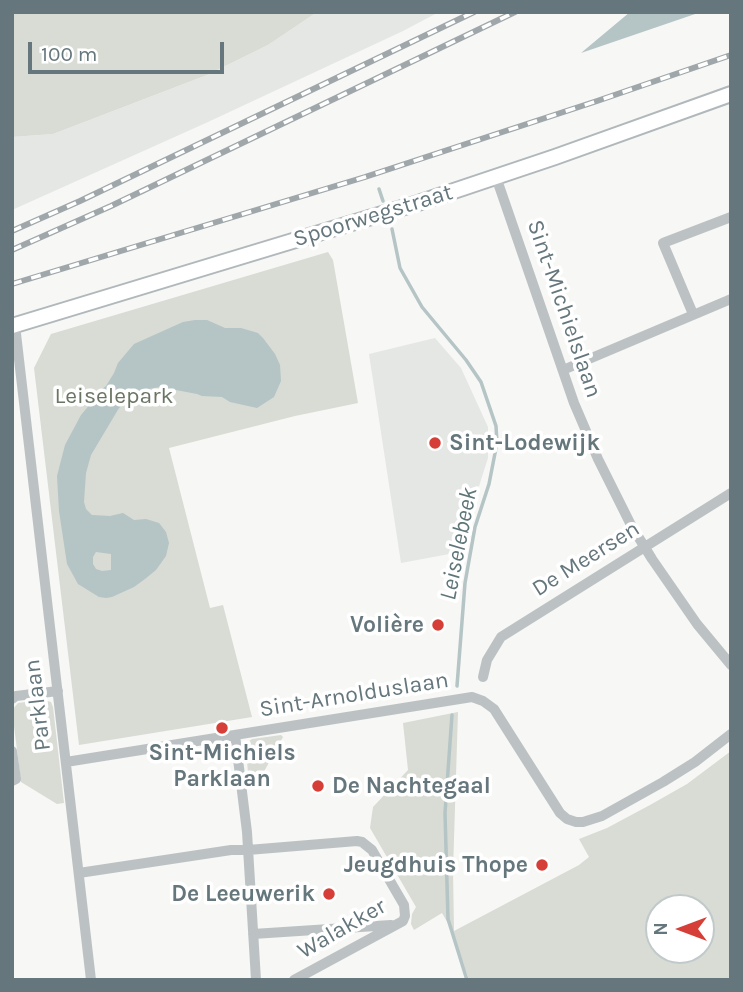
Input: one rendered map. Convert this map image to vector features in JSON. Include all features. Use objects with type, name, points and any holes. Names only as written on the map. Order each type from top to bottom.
[{"type":"street","name":"Spoorwegstraat","points":[[14,325],[418,203],[731,94]]},
{"type":"street","name":"Sint-Michielslaan","points":[[496,177],[562,370],[598,459],[621,507],[659,571],[731,665]]},
{"type":"street","points":[[693,314],[663,243],[731,217]]},
{"type":"street","points":[[562,370],[731,299]]},
{"type":"street","name":"Parklaan","points":[[14,325],[91,980]]},
{"type":"street","name":"De Meersen","points":[[483,677],[487,660],[501,637],[731,493]]},
{"type":"street","points":[[12,699],[16,696],[58,691]]},
{"type":"street","name":"Sint-Arnolduslaan","points":[[66,762],[472,697],[494,709],[560,813],[567,819],[583,822],[602,816],[673,776],[731,734]]},
{"type":"street","points":[[235,735],[246,822],[256,980]]},
{"type":"street","points":[[12,751],[16,779],[12,780]]},
{"type":"street","name":"Walakker","points":[[248,850],[362,842],[372,850],[404,905],[403,921],[295,980]]},
{"type":"street","points":[[79,873],[231,850],[248,850]]},
{"type":"street","points":[[253,934],[397,925]]},
{"type":"shaded area","points":[[317,12],[439,12],[208,122],[12,210],[12,137],[53,134],[207,75],[268,45]]},
{"type":"shaded area","points":[[630,12],[701,12],[581,53]]},
{"type":"shaded area","points":[[207,320],[225,328],[241,328],[258,333],[275,354],[280,365],[281,381],[274,397],[257,408],[230,402],[222,397],[202,396],[160,387],[143,390],[119,408],[91,455],[86,473],[86,509],[92,515],[110,516],[123,513],[134,520],[146,519],[159,523],[166,532],[169,543],[166,556],[145,579],[112,597],[99,597],[78,584],[67,564],[57,476],[65,445],[94,395],[106,386],[118,363],[134,344],[183,322]],"holes":[[[96,552],[111,554],[111,570],[96,569],[93,564]]]},
{"type":"shaded area","name":"Sint-Lodewijk","points":[[435,338],[461,368],[488,427],[488,458],[473,505],[464,516],[458,542],[460,552],[401,563],[369,354]]},
{"type":"green space","points":[[12,12],[317,12],[268,45],[207,75],[53,134],[12,137]]},
{"type":"green space","name":"Leiselepark","points":[[328,252],[333,260],[358,403],[169,448],[210,608],[223,605],[252,717],[79,745],[34,368],[51,334]]},
{"type":"green space","points":[[44,700],[51,702],[53,707],[64,803],[57,804],[21,782],[12,710],[18,703]]},
{"type":"green space","points":[[458,712],[453,870],[454,931],[579,865],[589,857],[579,839],[607,828],[687,784],[731,751],[731,980],[469,980],[453,932],[442,913],[414,930],[411,924],[416,907],[370,828],[373,807],[408,770],[403,723]]},
{"type":"green space","points":[[281,735],[283,737],[261,777],[250,777],[246,749],[248,742],[252,739]]},
{"type":"waterway","name":"Leiselebeek","points":[[379,189],[383,201]]},
{"type":"waterway","name":"Leiselebeek","points":[[392,229],[400,268],[422,307],[481,382],[496,426],[497,443],[489,484],[475,527],[465,583],[457,686]]},
{"type":"waterway","name":"Leiselebeek","points":[[452,715],[445,813],[448,919],[467,980]]},
{"type":"railway","points":[[12,231],[474,12]]},
{"type":"railway","points":[[12,250],[111,206],[515,12]]},
{"type":"railway","points":[[12,284],[365,177],[731,55]]},
{"type":"place","name":"Sint-Lodewijk","points":[[435,443]]},
{"type":"place","name":"Volière","points":[[438,625]]},
{"type":"place","name":"Sint-Michiels Parklaan","points":[[222,728]]},
{"type":"place","name":"De Nachtegaal","points":[[318,786]]},
{"type":"place","name":"Jeugdhuis Thope","points":[[542,865]]},
{"type":"place","name":"De Leeuwerik","points":[[329,894]]}]
